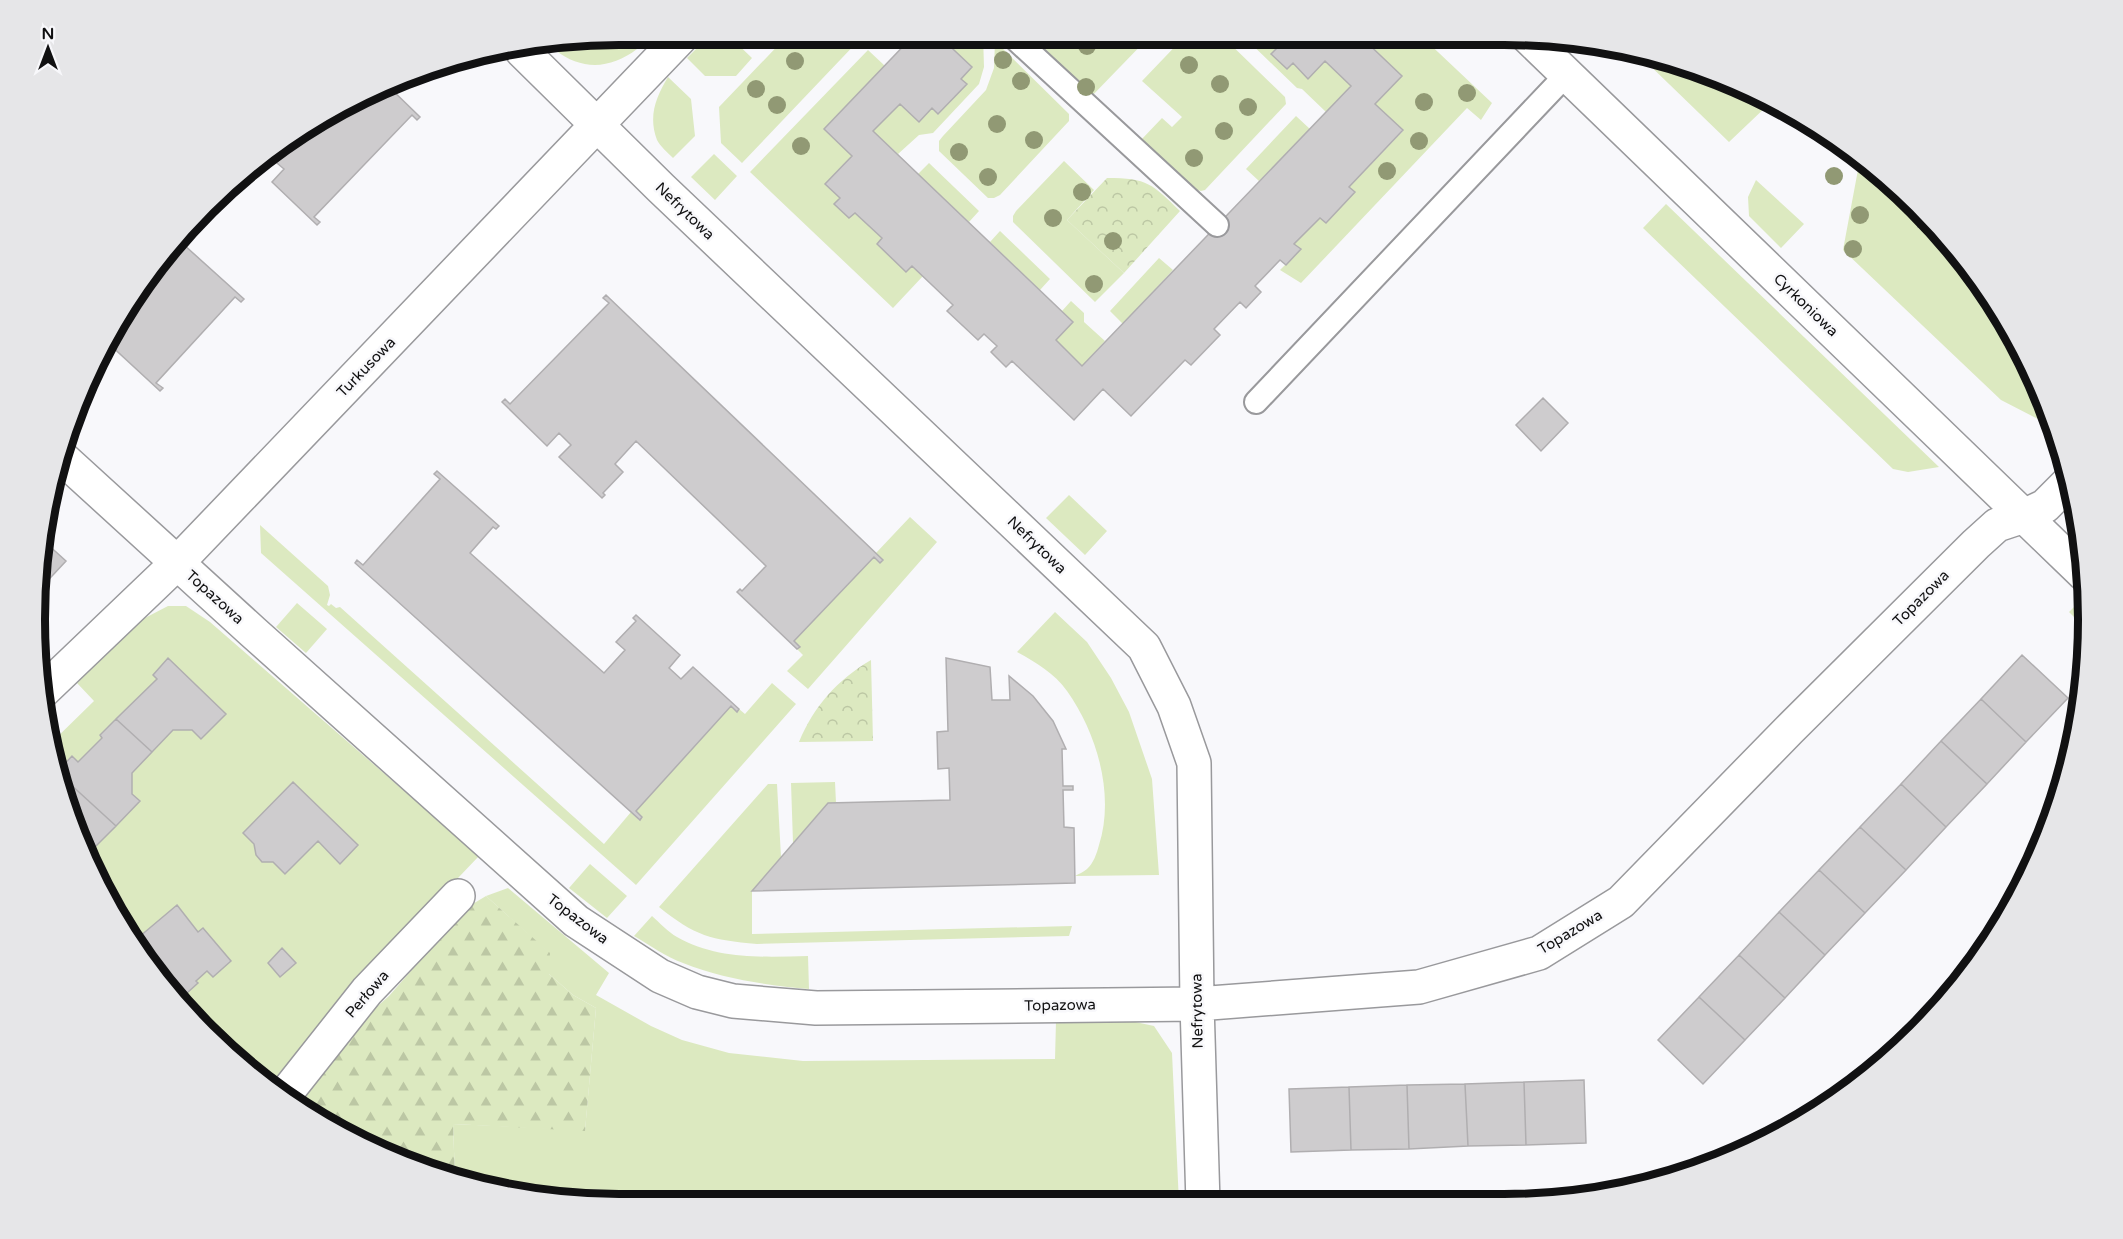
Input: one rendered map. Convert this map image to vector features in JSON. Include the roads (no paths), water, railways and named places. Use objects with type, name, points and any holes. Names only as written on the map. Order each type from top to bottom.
[{"type":"street","name":"Turkusowa","points":[[49,685],[177,563],[673,45]]},
{"type":"street","name":"Cyrkoniowa","points":[[1537,46],[2075,566]]},
{"type":"street","name":"Nefrytowa","points":[[524,53],[678,205],[1144,648],[1174,706],[1194,763],[1197,1004],[1203,1194]]},
{"type":"street","name":"Topazowa","points":[[68,462],[576,921],[660,976],[697,992],[733,1001],[816,1008],[1197,1004],[1419,987],[1539,952],[1621,902],[1789,730],[1976,544],[1997,525],[2045,506],[2062,489]]},
{"type":"street","name":"Perłowa","points":[[289,1089],[367,992],[458,896]]},
{"type":"lane","points":[[1022,45],[1217,225]]},
{"type":"lane","points":[[1256,402],[1567,74]]}]
